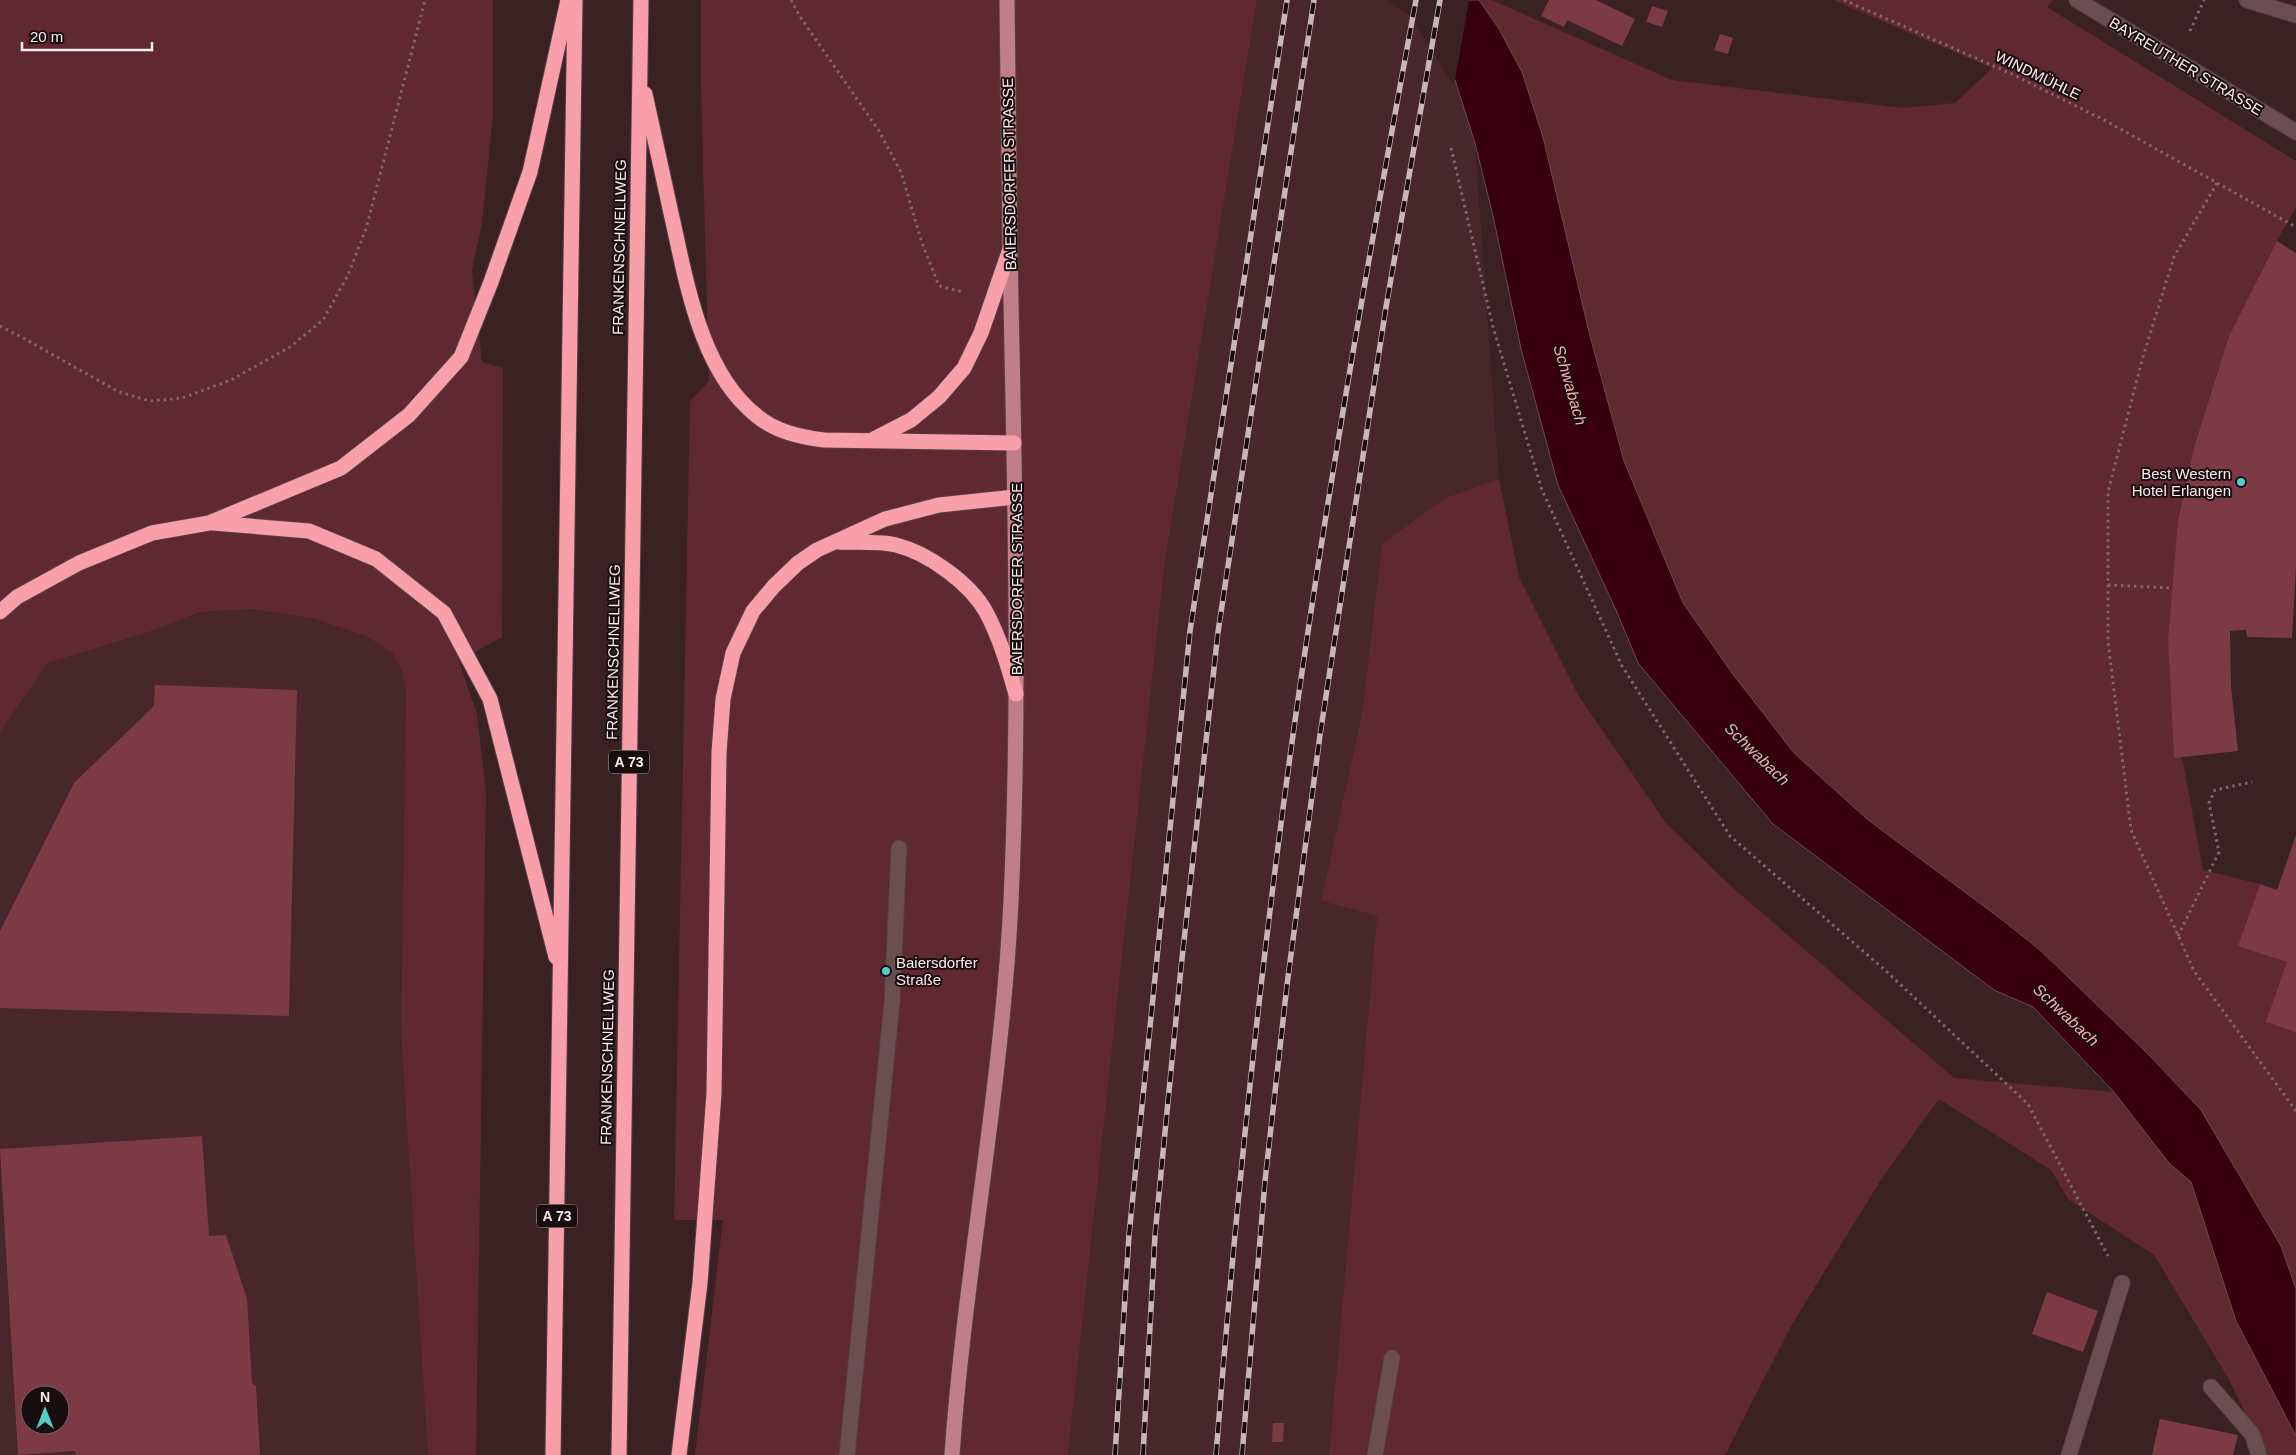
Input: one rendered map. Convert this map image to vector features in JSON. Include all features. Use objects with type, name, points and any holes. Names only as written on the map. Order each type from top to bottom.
[{"type":"highway","points":[[0,612],[17,597],[79,563],[152,533],[208,523],[342,468],[409,415],[461,357],[491,282],[530,172],[568,0]]},
{"type":"highway","name":"A 73","points":[[552,1455],[575,0]]},
{"type":"highway","name":"FRANKENSCHNELLWEG","points":[[618,1455],[641,0]]},
{"type":"highway","points":[[639,68],[688,292],[709,350],[730,389],[757,417],[794,436],[824,440],[1014,443]]},
{"type":"highway","points":[[870,441],[911,420],[939,396],[964,368],[981,334],[1010,249]]},
{"type":"highway","points":[[679,1455],[700,1283],[714,1093],[720,753],[723,699],[733,653],[753,611],[774,586],[798,563],[816,550],[838,542],[885,519],[939,505],[1015,497]]},
{"type":"highway","points":[[208,523],[309,532],[376,559],[444,613],[490,699],[561,976]]},
{"type":"highway","points":[[838,542],[896,545],[931,558],[960,582],[985,610],[1004,651],[1016,694]]},
{"type":"main road","name":"BAIERSDORFER STRASSE","points":[[952,1455],[968,1289],[995,1095],[1005,998],[1011,900],[1016,694],[1015,497],[1007,0]]},
{"type":"street","name":"BAYREUTHER STRASSE","points":[[2077,0],[2296,132]]},
{"type":"street","points":[[2247,0],[2296,15]]},
{"type":"street","points":[[846,1455],[892,1002],[899,848]]},
{"type":"street","points":[[2069,1455],[2122,1283]]},
{"type":"street","points":[[1375,1455],[1392,1358]]},
{"type":"street","points":[[2211,1387],[2252,1434],[2259,1455]]},
{"type":"path","points":[[0,326],[25,338],[118,392],[150,401],[182,398],[231,380],[290,347],[323,320],[348,276],[366,229],[426,0]]},
{"type":"path","points":[[791,0],[801,18],[879,131],[901,172],[922,243],[939,286],[993,299]]},
{"type":"path","name":"WINDMÜHLE","points":[[1844,0],[2014,74],[2108,122],[2296,227]]},
{"type":"path","points":[[2190,32],[2204,0]]},
{"type":"path","points":[[1451,148],[1493,327],[1542,490],[1622,666],[1730,836],[1886,971],[2028,1104],[2122,1283]]},
{"type":"path","points":[[2217,183],[2174,257],[2142,360],[2108,492],[2108,641],[2132,830],[2194,971],[2296,1111]]},
{"type":"path","points":[[2108,585],[2172,588]]},
{"type":"path","points":[[2178,936],[2219,852],[2209,803],[2215,790],[2252,782]]},
{"type":"shaded area","points":[[0,0],[493,0],[493,115],[482,222],[472,270],[482,362],[503,368],[502,637],[459,661],[477,714],[486,792],[476,1455],[428,1455],[401,1034],[406,691],[402,671],[393,654],[368,637],[311,618],[251,609],[200,612],[146,633],[48,663],[0,732]]},
{"type":"shaded area","points":[[701,0],[1257,0],[1165,561],[1068,1455],[695,1455],[723,1220],[674,1220],[690,401],[709,381],[701,88]]},
{"type":"shaded area","points":[[1257,0],[1390,0],[1413,15],[1455,80],[1475,143],[1499,479],[1445,498],[1382,544],[1362,714],[1321,901],[1377,916],[1329,1455],[1068,1455],[1165,561]]},
{"type":"shaded area","points":[[1479,0],[1492,0],[1672,80],[1903,108],[1955,103],[1992,68],[1833,0],[2053,0],[2047,7],[2296,161],[2296,207],[2229,336],[2195,444],[2168,640],[2174,757],[2182,757],[2203,870],[2260,884],[2239,945],[2287,962],[2296,1032],[2296,1289],[2281,1246],[2201,1110],[2148,1054],[2041,951],[1867,819],[1794,753],[1732,673],[1683,603],[1624,461],[1590,336],[1499,29]]},
{"type":"shaded area","points":[[1499,479],[1519,577],[1578,695],[1666,823],[1732,887],[1954,1078],[2114,1092],[2169,1163],[2191,1182],[2236,1321],[2296,1436],[2296,1455],[2266,1455],[2228,1378],[2154,1255],[2068,1199],[2051,1170],[1939,1099],[1882,1178],[1791,1326],[1725,1455],[1329,1455],[1377,916],[1321,901],[1362,714],[1382,544],[1445,498]]},
{"type":"shaded area","points":[[251,609],[311,618],[368,637],[393,654],[402,671],[406,691],[401,1034],[428,1455],[0,1455],[0,732],[48,663],[146,633],[200,612]]},
{"type":"water","name":"Schwabach","points":[[1390,0],[1479,0],[1499,29],[1522,72],[1543,137],[1590,336],[1624,461],[1683,603],[1732,673],[1794,753],[1867,819],[2041,951],[2148,1054],[2201,1110],[2281,1246],[2296,1289],[2296,1436],[2236,1321],[2191,1182],[2169,1163],[2114,1092],[2033,1007],[1994,990],[1773,824],[1638,663],[1616,610],[1558,485],[1521,349],[1493,216],[1475,143],[1455,80],[1413,15]]},
{"type":"pier","points":[[1387,0],[1469,0],[1454,86],[1411,17]]},
{"type":"building","points":[[1549,0],[1596,0],[1635,19],[1622,46],[1567,20],[1564,27],[1541,16]]},
{"type":"building","points":[[1652,6],[1668,11],[1662,27],[1646,22]]},
{"type":"building","points":[[1720,34],[1733,38],[1728,54],[1714,50]]},
{"type":"building","name":"Best Western Hotel Erlangen","points":[[2277,241],[2296,253],[2296,567],[2292,638],[2247,637],[2246,630],[2230,631],[2231,686],[2238,751],[2174,758],[2168,640],[2178,521],[2195,444],[2229,336]]},
{"type":"building","points":[[155,685],[297,690],[289,1016],[0,1008],[0,931],[74,783],[154,706]]},
{"type":"building","points":[[2296,835],[2296,1032],[2266,1022],[2287,962],[2238,946],[2260,884],[2277,890]]},
{"type":"building","points":[[202,1136],[209,1236],[226,1235],[247,1299],[252,1383],[256,1386],[260,1455],[76,1455],[75,1451],[18,1455],[0,1149]]},
{"type":"building","points":[[2047,1292],[2098,1311],[2083,1352],[2032,1334]]},
{"type":"building","points":[[2160,1419],[2238,1435],[2233,1455],[2152,1455]]},
{"type":"building","points":[[1273,1423],[1284,1423],[1283,1442],[1272,1442]]},
{"type":"railway","points":[[1115,1455],[1129,1235],[1190,631],[1287,0]]},
{"type":"railway","points":[[1143,1455],[1155,1235],[1181,968],[1218,632],[1314,0]]},
{"type":"railway","points":[[1216,1455],[1249,1091],[1270,909],[1294,728],[1351,364],[1416,0]]},
{"type":"railway","points":[[1242,1455],[1265,1181],[1287,985],[1320,735],[1386,307],[1440,0]]},
{"type":"place","name":"Best Western Hotel Erlangen","points":[[2241,482]]},
{"type":"place","name":"Baiersdorfer Straße","points":[[886,971]]}]
